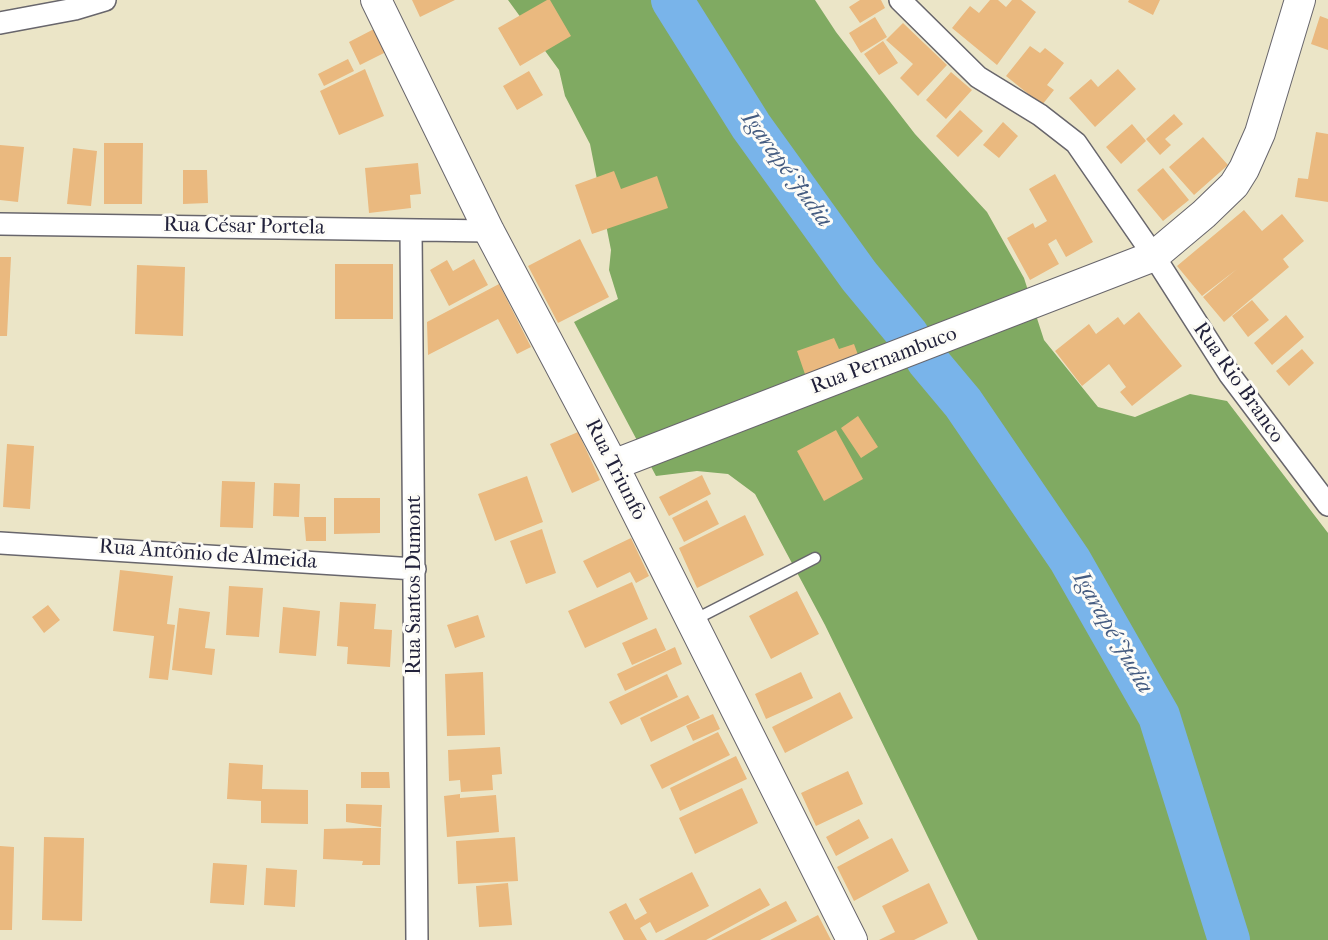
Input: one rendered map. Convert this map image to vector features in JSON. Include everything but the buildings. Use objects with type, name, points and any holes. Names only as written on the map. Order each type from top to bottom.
[{"type":"street","points":[[0,23],[75,9],[105,0]]},
{"type":"street","name":"Rua Triunfo","points":[[376,0],[489,231],[613,466],[852,940]]},
{"type":"street","name":"Rua Rio Branco","points":[[900,0],[978,77],[1040,115],[1076,143],[1154,256],[1230,375],[1328,505]]},
{"type":"street","name":"Rua Pernambuco","points":[[613,466],[1154,256],[1234,185],[1244,169],[1260,133],[1300,0]]},
{"type":"street","name":"Rua César Portela","points":[[0,224],[489,231]]},
{"type":"street","name":"Rua Santos Dumont","points":[[411,230],[417,940]]},
{"type":"street","name":"Rua Antônio de Almeida","points":[[0,543],[415,569]]},
{"type":"lane","points":[[692,621],[815,558]]},
{"type":"green space","points":[[508,0],[815,0],[836,32],[915,134],[987,212],[1024,278],[1044,340],[1098,407],[1135,417],[1190,394],[1227,401],[1328,533],[1328,940],[978,940],[825,625],[755,494],[728,474],[697,471],[656,476],[574,322],[618,299],[609,270],[611,250],[590,144],[565,96],[559,70]]},
{"type":"waterway","name":"Igarapé Judia","points":[[672,0],[751,126],[859,276],[908,335]]},
{"type":"waterway","name":"Igarapé Judia","points":[[927,360],[963,403],[1070,560],[1159,716],[1229,940]]}]
